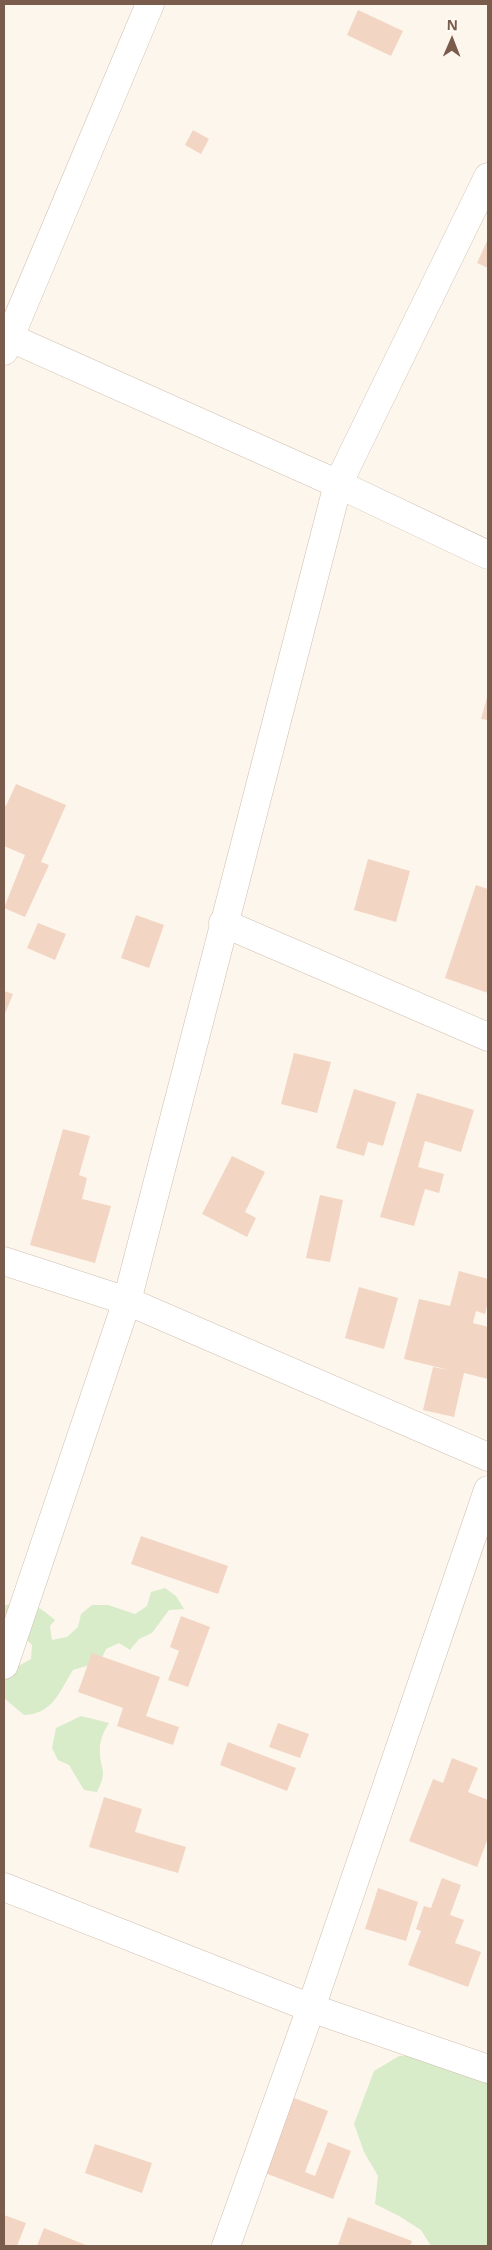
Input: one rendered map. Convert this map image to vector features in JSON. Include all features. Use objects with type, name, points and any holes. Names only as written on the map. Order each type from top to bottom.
[{"type":"street","points":[[150,4],[5,341],[338,484],[488,555]]},
{"type":"street","points":[[4,1664],[127,1301],[223,923],[338,484],[488,178]]},
{"type":"street","points":[[223,923],[488,1037]]},
{"type":"street","points":[[4,1261],[127,1301],[488,1457]]},
{"type":"street","points":[[226,2246],[311,2008],[488,1490]]},
{"type":"street","points":[[4,1888],[311,2008],[488,2069]]},
{"type":"green space","points":[[165,1588],[176,1596],[184,1609],[169,1610],[152,1633],[139,1639],[130,1650],[119,1643],[106,1649],[100,1662],[73,1670],[59,1694],[42,1711],[24,1715],[4,1698],[4,1674],[31,1659],[32,1645],[22,1635],[4,1625],[4,1606],[19,1602],[31,1604],[43,1610],[55,1620],[50,1626],[52,1640],[67,1637],[78,1627],[81,1614],[92,1605],[108,1605],[135,1614],[147,1606],[151,1592]]},
{"type":"green space","points":[[81,1716],[109,1723],[101,1742],[100,1756],[103,1774],[97,1792],[84,1790],[69,1765],[58,1760],[52,1748],[56,1728]]},
{"type":"green space","points":[[427,2055],[488,2072],[488,2246],[431,2246],[421,2230],[375,2204],[378,2176],[364,2152],[354,2124],[374,2071],[399,2056]]},
{"type":"building","points":[[358,10],[403,31],[391,56],[347,35]]},
{"type":"building","points":[[193,130],[209,139],[201,154],[185,145]]},
{"type":"building","points":[[488,239],[488,268],[477,263]]},
{"type":"building","points":[[488,694],[488,720],[481,719]]},
{"type":"building","points":[[16,784],[66,805],[41,862],[49,865],[25,917],[4,908],[25,855],[4,846],[4,805],[6,806]]},
{"type":"building","points":[[368,859],[410,871],[396,922],[354,910]]},
{"type":"building","points":[[476,885],[488,889],[488,993],[445,978]]},
{"type":"building","points":[[136,915],[164,925],[149,968],[121,958]]},
{"type":"building","points":[[38,923],[66,934],[55,960],[27,948]]},
{"type":"building","points":[[4,991],[13,994],[4,1016]]},
{"type":"building","points":[[294,1053],[331,1062],[317,1113],[281,1104]]},
{"type":"building","points":[[354,1089],[396,1102],[383,1146],[368,1142],[364,1156],[336,1148]]},
{"type":"building","points":[[417,1093],[474,1110],[461,1152],[425,1141],[418,1167],[444,1174],[439,1193],[425,1189],[414,1226],[380,1217]]},
{"type":"building","points":[[63,1129],[90,1136],[79,1175],[87,1178],[82,1199],[111,1206],[95,1263],[30,1245]]},
{"type":"building","points":[[232,1156],[265,1172],[245,1212],[256,1218],[247,1237],[202,1214]]},
{"type":"building","points":[[320,1195],[343,1200],[330,1262],[306,1258]]},
{"type":"building","points":[[459,1271],[488,1279],[488,1302],[485,1314],[476,1311],[473,1323],[488,1327],[488,1379],[464,1373],[454,1417],[423,1410],[433,1367],[449,1370],[404,1359],[419,1299],[450,1306]]},
{"type":"building","points":[[359,1287],[398,1298],[384,1349],[345,1338]]},
{"type":"building","points":[[141,1536],[228,1566],[218,1594],[131,1564]]},
{"type":"building","points":[[181,1616],[210,1627],[188,1687],[168,1680],[179,1651],[170,1647]]},
{"type":"building","points":[[92,1653],[160,1677],[146,1716],[179,1727],[173,1745],[117,1726],[123,1708],[78,1692]]},
{"type":"building","points":[[278,1723],[309,1734],[300,1758],[269,1747]]},
{"type":"building","points":[[228,1742],[296,1768],[287,1791],[220,1765]]},
{"type":"building","points":[[452,1758],[478,1768],[468,1792],[488,1800],[488,1838],[477,1867],[409,1841],[433,1779],[443,1783]]},
{"type":"building","points":[[104,1797],[142,1809],[135,1832],[186,1847],[178,1873],[89,1847]]},
{"type":"building","points":[[442,1878],[461,1885],[450,1915],[464,1920],[455,1943],[481,1952],[468,1987],[408,1965],[421,1931],[416,1929],[424,1906],[431,1908]]},
{"type":"building","points":[[378,1888],[418,1902],[406,1941],[365,1929]]},
{"type":"building","points":[[294,2098],[328,2111],[305,2172],[315,2176],[328,2142],[351,2151],[333,2199],[265,2173]]},
{"type":"building","points":[[95,2144],[152,2163],[142,2193],[85,2173]]},
{"type":"building","points":[[4,2215],[26,2223],[17,2246],[4,2246]]},
{"type":"building","points":[[348,2217],[412,2241],[410,2246],[338,2245]]},
{"type":"building","points":[[44,2228],[88,2246],[37,2246]]}]
